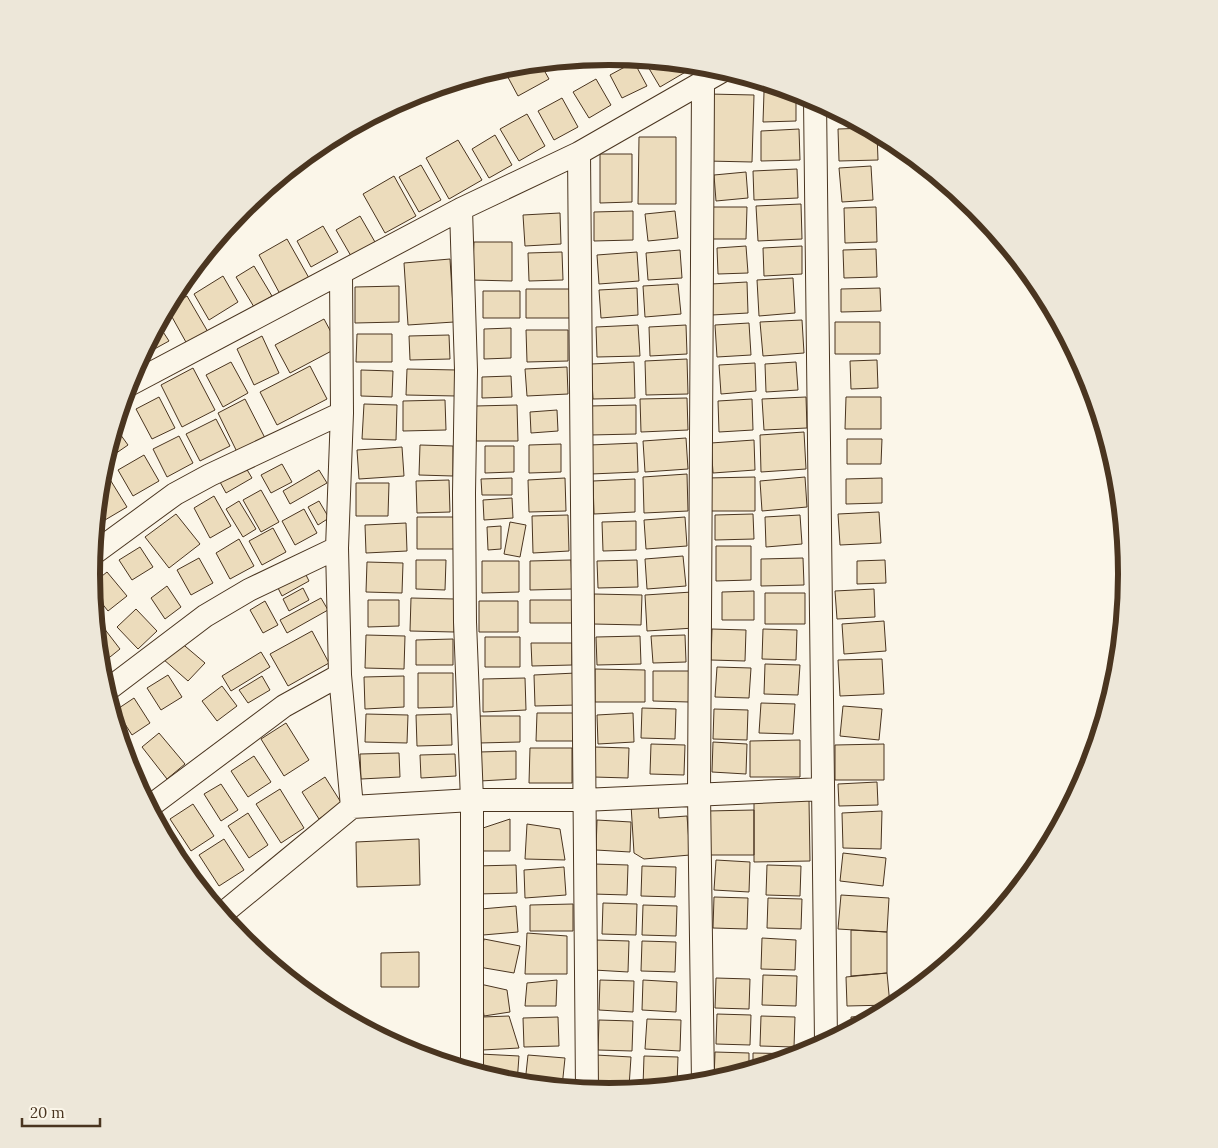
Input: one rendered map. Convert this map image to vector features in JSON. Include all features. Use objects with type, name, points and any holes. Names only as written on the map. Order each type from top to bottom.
[{"type":"street","points":[[138,380],[257,316],[461,210],[579,153],[714,76]]},
{"type":"street","points":[[702,84],[699,794],[703,1074]]},
{"type":"street","points":[[815,109],[826,1035]]},
{"type":"street","points":[[579,153],[587,1082]]},
{"type":"street","points":[[461,210],[466,370],[466,622],[472,800],[472,1064]]},
{"type":"street","points":[[341,274],[342,413],[337,548],[340,675],[352,806]]},
{"type":"street","points":[[101,548],[175,494],[210,475],[342,413]]},
{"type":"street","points":[[113,686],[205,616],[248,590],[337,548]]},
{"type":"street","points":[[154,803],[284,706],[340,675]]},
{"type":"street","points":[[226,910],[352,806],[472,800],[583,800],[823,789]]},
{"type":"building","points":[[627,66],[636,66],[647,86],[622,98],[610,75]]},
{"type":"building","points":[[648,67],[687,71],[660,87]]},
{"type":"building","points":[[543,69],[549,79],[518,96],[507,76]]},
{"type":"building","points":[[596,79],[611,105],[589,118],[573,92]]},
{"type":"building","points":[[764,92],[773,92],[796,101],[796,121],[763,122]]},
{"type":"building","points":[[709,94],[754,95],[752,162],[707,161]]},
{"type":"building","points":[[562,98],[578,127],[554,140],[538,111]]},
{"type":"building","points":[[527,114],[545,146],[519,161],[500,129]]},
{"type":"building","points":[[855,128],[877,142],[878,160],[839,161],[838,129]]},
{"type":"building","points":[[799,129],[800,160],[761,161],[761,131]]},
{"type":"building","points":[[495,135],[512,165],[489,178],[472,149]]},
{"type":"building","points":[[639,137],[676,137],[676,204],[638,204]]},
{"type":"building","points":[[458,140],[482,180],[449,199],[426,158]]},
{"type":"building","points":[[600,154],[632,154],[632,202],[600,203]]},
{"type":"building","points":[[421,165],[441,200],[419,212],[399,177]]},
{"type":"building","points":[[871,166],[873,200],[842,202],[839,168]]},
{"type":"building","points":[[797,169],[798,198],[754,200],[753,171]]},
{"type":"building","points":[[746,172],[748,198],[716,201],[714,175]]},
{"type":"building","points":[[394,176],[416,216],[385,233],[363,194]]},
{"type":"building","points":[[801,204],[802,239],[758,241],[756,206]]},
{"type":"building","points":[[713,207],[747,207],[746,239],[713,239]]},
{"type":"building","points":[[876,207],[877,242],[845,243],[844,208]]},
{"type":"building","points":[[633,211],[633,240],[594,241],[594,212]]},
{"type":"building","points":[[675,211],[678,238],[648,241],[645,214]]},
{"type":"building","points":[[560,213],[561,244],[525,246],[523,215]]},
{"type":"building","points":[[360,216],[375,242],[351,256],[336,230]]},
{"type":"building","points":[[323,226],[338,252],[311,267],[297,241]]},
{"type":"building","points":[[287,239],[309,278],[280,294],[259,255]]},
{"type":"building","points":[[474,242],[512,242],[512,281],[472,280]]},
{"type":"building","points":[[746,246],[748,273],[718,274],[717,248]]},
{"type":"building","points":[[802,246],[802,274],[764,276],[763,248]]},
{"type":"building","points":[[876,249],[877,277],[844,278],[843,250]]},
{"type":"building","points":[[680,250],[682,278],[648,280],[646,253]]},
{"type":"building","points":[[562,252],[563,280],[529,281],[528,253]]},
{"type":"building","points":[[637,252],[639,281],[599,284],[597,255]]},
{"type":"building","points":[[450,259],[454,322],[408,325],[404,263]]},
{"type":"building","points":[[254,266],[272,296],[254,307],[236,277]]},
{"type":"building","points":[[223,276],[238,302],[209,320],[194,294]]},
{"type":"building","points":[[793,278],[795,313],[759,316],[757,280]]},
{"type":"building","points":[[747,282],[748,313],[712,315],[711,284]]},
{"type":"building","points":[[678,284],[681,314],[645,317],[643,286]]},
{"type":"building","points":[[399,286],[399,322],[355,323],[355,287]]},
{"type":"building","points":[[637,288],[638,315],[601,318],[599,290]]},
{"type":"building","points":[[880,288],[881,311],[841,312],[841,289]]},
{"type":"building","points":[[526,289],[571,289],[570,318],[526,318]]},
{"type":"building","points":[[483,291],[520,291],[520,318],[483,318]]},
{"type":"building","points":[[187,296],[208,332],[187,344],[171,315],[180,300]]},
{"type":"building","points":[[324,319],[339,347],[290,373],[275,345]]},
{"type":"building","points":[[802,320],[804,353],[763,356],[760,322]]},
{"type":"building","points":[[835,322],[880,322],[880,354],[835,354]]},
{"type":"building","points":[[749,323],[751,355],[717,357],[715,325]]},
{"type":"building","points":[[638,325],[640,356],[597,357],[596,327]]},
{"type":"building","points":[[686,325],[687,354],[650,356],[649,327]]},
{"type":"building","points":[[511,328],[511,358],[484,359],[484,329]]},
{"type":"building","points":[[162,330],[169,341],[151,351]]},
{"type":"building","points":[[526,330],[568,330],[568,361],[527,362]]},
{"type":"building","points":[[357,334],[392,334],[392,362],[356,362]]},
{"type":"building","points":[[449,335],[450,359],[410,360],[409,336]]},
{"type":"building","points":[[262,336],[279,373],[254,385],[237,349]]},
{"type":"building","points":[[687,359],[688,394],[646,395],[645,361]]},
{"type":"building","points":[[877,360],[878,388],[851,389],[850,361]]},
{"type":"building","points":[[231,362],[248,393],[223,407],[206,375]]},
{"type":"building","points":[[634,362],[635,398],[593,399],[591,364]]},
{"type":"building","points":[[796,362],[798,390],[766,392],[765,364]]},
{"type":"building","points":[[755,363],[756,391],[721,394],[719,365]]},
{"type":"building","points":[[310,366],[327,399],[277,425],[260,392]]},
{"type":"building","points":[[567,367],[568,394],[527,396],[525,369]]},
{"type":"building","points":[[193,368],[215,410],[182,427],[161,385]]},
{"type":"building","points":[[407,369],[457,370],[456,396],[406,395]]},
{"type":"building","points":[[361,370],[393,371],[392,397],[361,396]]},
{"type":"building","points":[[511,376],[512,397],[482,398],[482,377]]},
{"type":"building","points":[[159,397],[175,428],[152,439],[136,409]]},
{"type":"building","points":[[806,397],[807,428],[764,430],[762,399]]},
{"type":"building","points":[[846,397],[881,397],[881,429],[845,429]]},
{"type":"building","points":[[687,398],[688,430],[641,432],[640,399]]},
{"type":"building","points":[[245,399],[266,440],[238,454],[218,413]]},
{"type":"building","points":[[752,399],[753,430],[719,432],[718,401]]},
{"type":"building","points":[[445,400],[446,430],[403,431],[403,401]]},
{"type":"building","points":[[364,404],[397,405],[396,440],[362,439]]},
{"type":"building","points":[[517,405],[518,441],[476,441],[475,406]]},
{"type":"building","points":[[636,405],[636,434],[590,435],[589,406]]},
{"type":"building","points":[[557,410],[558,431],[531,433],[530,412]]},
{"type":"building","points":[[216,419],[230,446],[200,461],[186,434]]},
{"type":"building","points":[[804,432],[806,469],[761,472],[760,435]]},
{"type":"building","points":[[120,433],[128,445],[114,454]]},
{"type":"building","points":[[179,436],[193,463],[167,477],[153,449]]},
{"type":"building","points":[[686,438],[688,469],[645,472],[643,441]]},
{"type":"building","points":[[847,439],[882,439],[881,464],[847,464]]},
{"type":"building","points":[[754,440],[755,470],[713,473],[711,443]]},
{"type":"building","points":[[637,443],[638,472],[591,474],[590,445]]},
{"type":"building","points":[[561,444],[561,472],[529,473],[529,445]]},
{"type":"building","points":[[420,445],[453,446],[453,476],[419,475]]},
{"type":"building","points":[[485,446],[514,446],[514,472],[485,473]]},
{"type":"building","points":[[402,447],[404,476],[359,479],[357,450]]},
{"type":"building","points":[[144,455],[159,481],[133,496],[118,470]]},
{"type":"building","points":[[282,464],[292,482],[271,493],[261,475]]},
{"type":"building","points":[[246,468],[252,478],[226,493],[220,482]]},
{"type":"building","points":[[319,470],[327,483],[290,504],[283,491]]},
{"type":"building","points":[[687,474],[688,511],[644,513],[643,477]]},
{"type":"building","points":[[755,477],[755,511],[707,511],[707,478]]},
{"type":"building","points":[[805,477],[807,507],[762,511],[760,481]]},
{"type":"building","points":[[109,478],[127,507],[105,520],[103,517],[104,508]]},
{"type":"building","points":[[512,478],[512,495],[482,495],[481,479]]},
{"type":"building","points":[[565,478],[566,511],[529,512],[528,480]]},
{"type":"building","points":[[882,478],[882,503],[846,504],[846,479]]},
{"type":"building","points":[[635,479],[635,512],[594,514],[593,481]]},
{"type":"building","points":[[449,480],[450,512],[417,513],[416,481]]},
{"type":"building","points":[[356,483],[389,483],[388,516],[356,516]]},
{"type":"building","points":[[261,490],[279,522],[261,532],[243,500]]},
{"type":"building","points":[[214,496],[231,526],[210,538],[194,508]]},
{"type":"building","points":[[512,498],[513,518],[484,520],[483,500]]},
{"type":"building","points":[[239,501],[256,529],[243,537],[226,509]]},
{"type":"building","points":[[319,501],[329,518],[318,525],[308,507]]},
{"type":"building","points":[[304,509],[317,533],[295,545],[282,521]]},
{"type":"building","points":[[879,512],[881,543],[840,545],[838,514]]},
{"type":"building","points":[[176,514],[200,544],[169,568],[145,537]]},
{"type":"building","points":[[753,514],[754,539],[715,540],[715,515]]},
{"type":"building","points":[[568,515],[569,551],[533,553],[532,516]]},
{"type":"building","points":[[800,515],[802,544],[766,547],[765,517]]},
{"type":"building","points":[[417,517],[455,517],[455,549],[417,549]]},
{"type":"building","points":[[685,517],[687,546],[646,549],[644,520]]},
{"type":"building","points":[[636,521],[636,550],[603,551],[602,522]]},
{"type":"building","points":[[510,522],[526,525],[520,557],[504,554]]},
{"type":"building","points":[[406,523],[407,551],[366,553],[365,525]]},
{"type":"building","points":[[501,526],[501,549],[488,550],[487,527]]},
{"type":"building","points":[[273,528],[286,552],[262,565],[249,541]]},
{"type":"building","points":[[239,539],[254,566],[230,579],[216,553]]},
{"type":"building","points":[[716,546],[751,546],[751,580],[716,581]]},
{"type":"building","points":[[140,547],[153,567],[132,580],[119,560]]},
{"type":"building","points":[[683,556],[686,586],[647,589],[645,559]]},
{"type":"building","points":[[199,558],[213,583],[191,595],[177,570]]},
{"type":"building","points":[[803,558],[804,585],[761,586],[761,559]]},
{"type":"building","points":[[416,560],[446,560],[445,590],[416,589]]},
{"type":"building","points":[[571,560],[572,589],[530,590],[530,561]]},
{"type":"building","points":[[637,560],[638,587],[598,588],[597,561]]},
{"type":"building","points":[[885,560],[886,583],[857,584],[857,561]]},
{"type":"building","points":[[482,561],[519,561],[519,592],[482,593]]},
{"type":"building","points":[[367,562],[403,563],[402,593],[366,592]]},
{"type":"building","points":[[107,572],[127,596],[108,611],[101,602],[100,578]]},
{"type":"building","points":[[305,573],[309,581],[282,596],[278,588]]},
{"type":"building","points":[[167,586],[181,607],[165,619],[151,598]]},
{"type":"building","points":[[303,588],[309,600],[289,611],[283,599]]},
{"type":"building","points":[[874,589],[875,617],[837,619],[835,591]]},
{"type":"building","points":[[754,591],[754,620],[722,620],[722,592]]},
{"type":"building","points":[[692,592],[694,628],[647,631],[645,595]]},
{"type":"building","points":[[765,593],[805,593],[805,624],[765,624]]},
{"type":"building","points":[[594,594],[642,595],[641,625],[593,624]]},
{"type":"building","points":[[321,598],[328,610],[287,633],[280,620]]},
{"type":"building","points":[[411,598],[455,599],[454,632],[410,631]]},
{"type":"building","points":[[368,600],[399,600],[399,626],[368,627]]},
{"type":"building","points":[[530,600],[573,600],[573,623],[530,623]]},
{"type":"building","points":[[265,601],[278,625],[263,633],[250,610]]},
{"type":"building","points":[[479,601],[518,601],[518,632],[479,632]]},
{"type":"building","points":[[136,609],[157,631],[138,649],[117,627]]},
{"type":"building","points":[[884,621],[886,651],[844,654],[842,624]]},
{"type":"building","points":[[103,627],[120,649],[107,659]]},
{"type":"building","points":[[712,629],[746,630],[745,661],[711,660]]},
{"type":"building","points":[[763,629],[797,630],[796,660],[762,659]]},
{"type":"building","points":[[312,631],[329,663],[288,686],[270,654]]},
{"type":"building","points":[[366,635],[405,636],[404,669],[365,668]]},
{"type":"building","points":[[685,635],[686,662],[653,663],[651,636]]},
{"type":"building","points":[[640,636],[641,664],[597,665],[596,637]]},
{"type":"building","points":[[485,637],[520,637],[520,667],[485,667]]},
{"type":"building","points":[[453,639],[453,665],[416,665],[416,640]]},
{"type":"building","points":[[179,641],[205,663],[188,681],[163,659]]},
{"type":"building","points":[[531,643],[572,643],[572,665],[532,666]]},
{"type":"building","points":[[261,652],[270,667],[231,691],[222,676]]},
{"type":"building","points":[[882,659],[884,694],[840,696],[838,660]]},
{"type":"building","points":[[765,664],[800,665],[798,695],[764,694]]},
{"type":"building","points":[[717,667],[751,668],[749,698],[715,697]]},
{"type":"building","points":[[595,669],[645,670],[645,702],[595,702]]},
{"type":"building","points":[[653,671],[690,671],[689,702],[653,701]]},
{"type":"building","points":[[418,673],[453,673],[453,707],[418,708]]},
{"type":"building","points":[[576,673],[577,705],[535,706],[534,675]]},
{"type":"building","points":[[168,675],[182,697],[161,710],[147,688]]},
{"type":"building","points":[[262,676],[270,690],[248,703],[239,690]]},
{"type":"building","points":[[404,676],[404,707],[365,709],[364,677]]},
{"type":"building","points":[[525,678],[526,710],[483,712],[483,679]]},
{"type":"building","points":[[222,686],[237,706],[217,721],[202,701]]},
{"type":"building","points":[[134,698],[150,723],[132,735],[120,717],[118,709]]},
{"type":"building","points":[[761,703],[795,704],[793,734],[759,733]]},
{"type":"building","points":[[843,706],[882,709],[879,740],[840,736]]},
{"type":"building","points":[[642,708],[676,709],[675,739],[641,738]]},
{"type":"building","points":[[714,709],[748,710],[747,740],[713,739]]},
{"type":"building","points":[[537,713],[573,713],[573,741],[536,741]]},
{"type":"building","points":[[633,713],[634,742],[598,744],[597,715]]},
{"type":"building","points":[[366,714],[408,715],[407,743],[365,742]]},
{"type":"building","points":[[451,714],[452,745],[417,746],[416,715]]},
{"type":"building","points":[[479,716],[520,716],[520,742],[479,743]]},
{"type":"building","points":[[286,723],[309,760],[284,776],[261,739]]},
{"type":"building","points":[[159,733],[185,764],[167,779],[142,747]]},
{"type":"building","points":[[800,740],[800,777],[750,777],[750,741]]},
{"type":"building","points":[[713,742],[747,744],[746,774],[712,772]]},
{"type":"building","points":[[651,744],[685,745],[684,775],[650,774]]},
{"type":"building","points":[[884,744],[884,780],[835,780],[835,745]]},
{"type":"building","points":[[595,747],[629,748],[628,778],[594,777]]},
{"type":"building","points":[[530,748],[572,748],[572,783],[529,783]]},
{"type":"building","points":[[516,751],[516,779],[480,781],[479,752]]},
{"type":"building","points":[[399,753],[400,777],[361,779],[360,754]]},
{"type":"building","points":[[455,754],[456,776],[421,778],[420,755]]},
{"type":"building","points":[[254,756],[271,782],[248,797],[231,771]]},
{"type":"building","points":[[325,777],[342,804],[319,819],[302,792]]},
{"type":"building","points":[[877,782],[878,805],[839,806],[838,784]]},
{"type":"building","points":[[221,784],[238,810],[221,821],[204,794]]},
{"type":"building","points":[[280,789],[304,828],[281,843],[256,804]]},
{"type":"building","points":[[809,800],[810,861],[754,862],[754,801]]},
{"type":"building","points":[[658,802],[659,818],[687,816],[690,855],[644,859],[634,853],[631,805]]},
{"type":"building","points":[[193,804],[214,836],[191,851],[170,819]]},
{"type":"building","points":[[754,810],[754,855],[708,855],[707,811]]},
{"type":"building","points":[[882,811],[881,849],[843,848],[842,813]]},
{"type":"building","points":[[248,813],[268,845],[249,858],[228,826]]},
{"type":"building","points":[[510,819],[510,851],[480,851],[480,829]]},
{"type":"building","points":[[597,820],[631,822],[630,852],[596,850]]},
{"type":"building","points":[[527,824],[560,829],[565,860],[525,859]]},
{"type":"building","points":[[224,839],[244,870],[219,886],[199,855]]},
{"type":"building","points":[[419,839],[420,885],[357,887],[356,842]]},
{"type":"building","points":[[843,853],[886,858],[883,886],[840,881]]},
{"type":"building","points":[[716,860],[750,862],[749,892],[714,890]]},
{"type":"building","points":[[594,864],[628,865],[627,895],[593,894]]},
{"type":"building","points":[[516,865],[517,893],[477,894],[476,866]]},
{"type":"building","points":[[767,865],[801,866],[800,896],[766,895]]},
{"type":"building","points":[[642,866],[676,867],[675,897],[641,896]]},
{"type":"building","points":[[564,867],[566,895],[525,898],[524,870]]},
{"type":"building","points":[[841,895],[889,898],[887,932],[838,929]]},
{"type":"building","points":[[714,897],[748,898],[747,929],[713,928]]},
{"type":"building","points":[[768,898],[802,899],[801,929],[767,928]]},
{"type":"building","points":[[603,903],[637,904],[636,935],[602,934]]},
{"type":"building","points":[[573,904],[573,931],[530,931],[530,905]]},
{"type":"building","points":[[643,905],[677,906],[676,936],[642,935]]},
{"type":"building","points":[[516,906],[518,932],[483,935],[481,909]]},
{"type":"building","points":[[851,930],[887,932],[887,973],[851,976]]},
{"type":"building","points":[[527,933],[567,936],[567,974],[525,974]]},
{"type":"building","points":[[762,938],[796,940],[795,970],[761,969]]},
{"type":"building","points":[[484,939],[520,946],[514,973],[479,967]]},
{"type":"building","points":[[595,940],[629,941],[628,972],[594,970]]},
{"type":"building","points":[[642,941],[676,942],[675,972],[641,971]]},
{"type":"building","points":[[419,952],[419,987],[381,987],[381,953]]},
{"type":"building","points":[[887,973],[889,999],[879,1005],[847,1006],[846,977]]},
{"type":"building","points":[[763,975],[797,976],[796,1006],[762,1005]]},
{"type":"building","points":[[716,978],[750,979],[749,1009],[715,1008]]},
{"type":"building","points":[[557,980],[556,1006],[525,1006],[527,983]]},
{"type":"building","points":[[600,980],[634,981],[633,1012],[599,1010]]},
{"type":"building","points":[[643,980],[677,982],[676,1012],[642,1010]]},
{"type":"building","points":[[480,984],[507,990],[510,1012],[484,1016]]},
{"type":"building","points":[[717,1014],[751,1015],[750,1045],[716,1044]]},
{"type":"building","points":[[509,1016],[519,1048],[483,1050],[482,1017]]},
{"type":"building","points":[[761,1016],[795,1017],[794,1047],[760,1046]]},
{"type":"building","points":[[861,1016],[851,1021],[851,1017]]},
{"type":"building","points":[[558,1017],[559,1046],[524,1047],[523,1018]]},
{"type":"building","points":[[647,1019],[681,1020],[680,1051],[645,1049]]},
{"type":"building","points":[[599,1020],[633,1021],[632,1051],[598,1050]]},
{"type":"building","points":[[715,1052],[749,1053],[749,1064],[714,1072]]},
{"type":"building","points":[[753,1053],[779,1054],[773,1056],[753,1062]]},
{"type":"building","points":[[480,1054],[519,1056],[518,1074],[479,1066]]},
{"type":"building","points":[[528,1055],[565,1058],[563,1081],[526,1076]]},
{"type":"building","points":[[596,1055],[631,1057],[629,1082],[595,1083]]},
{"type":"building","points":[[644,1056],[678,1057],[677,1079],[643,1082]]}]
